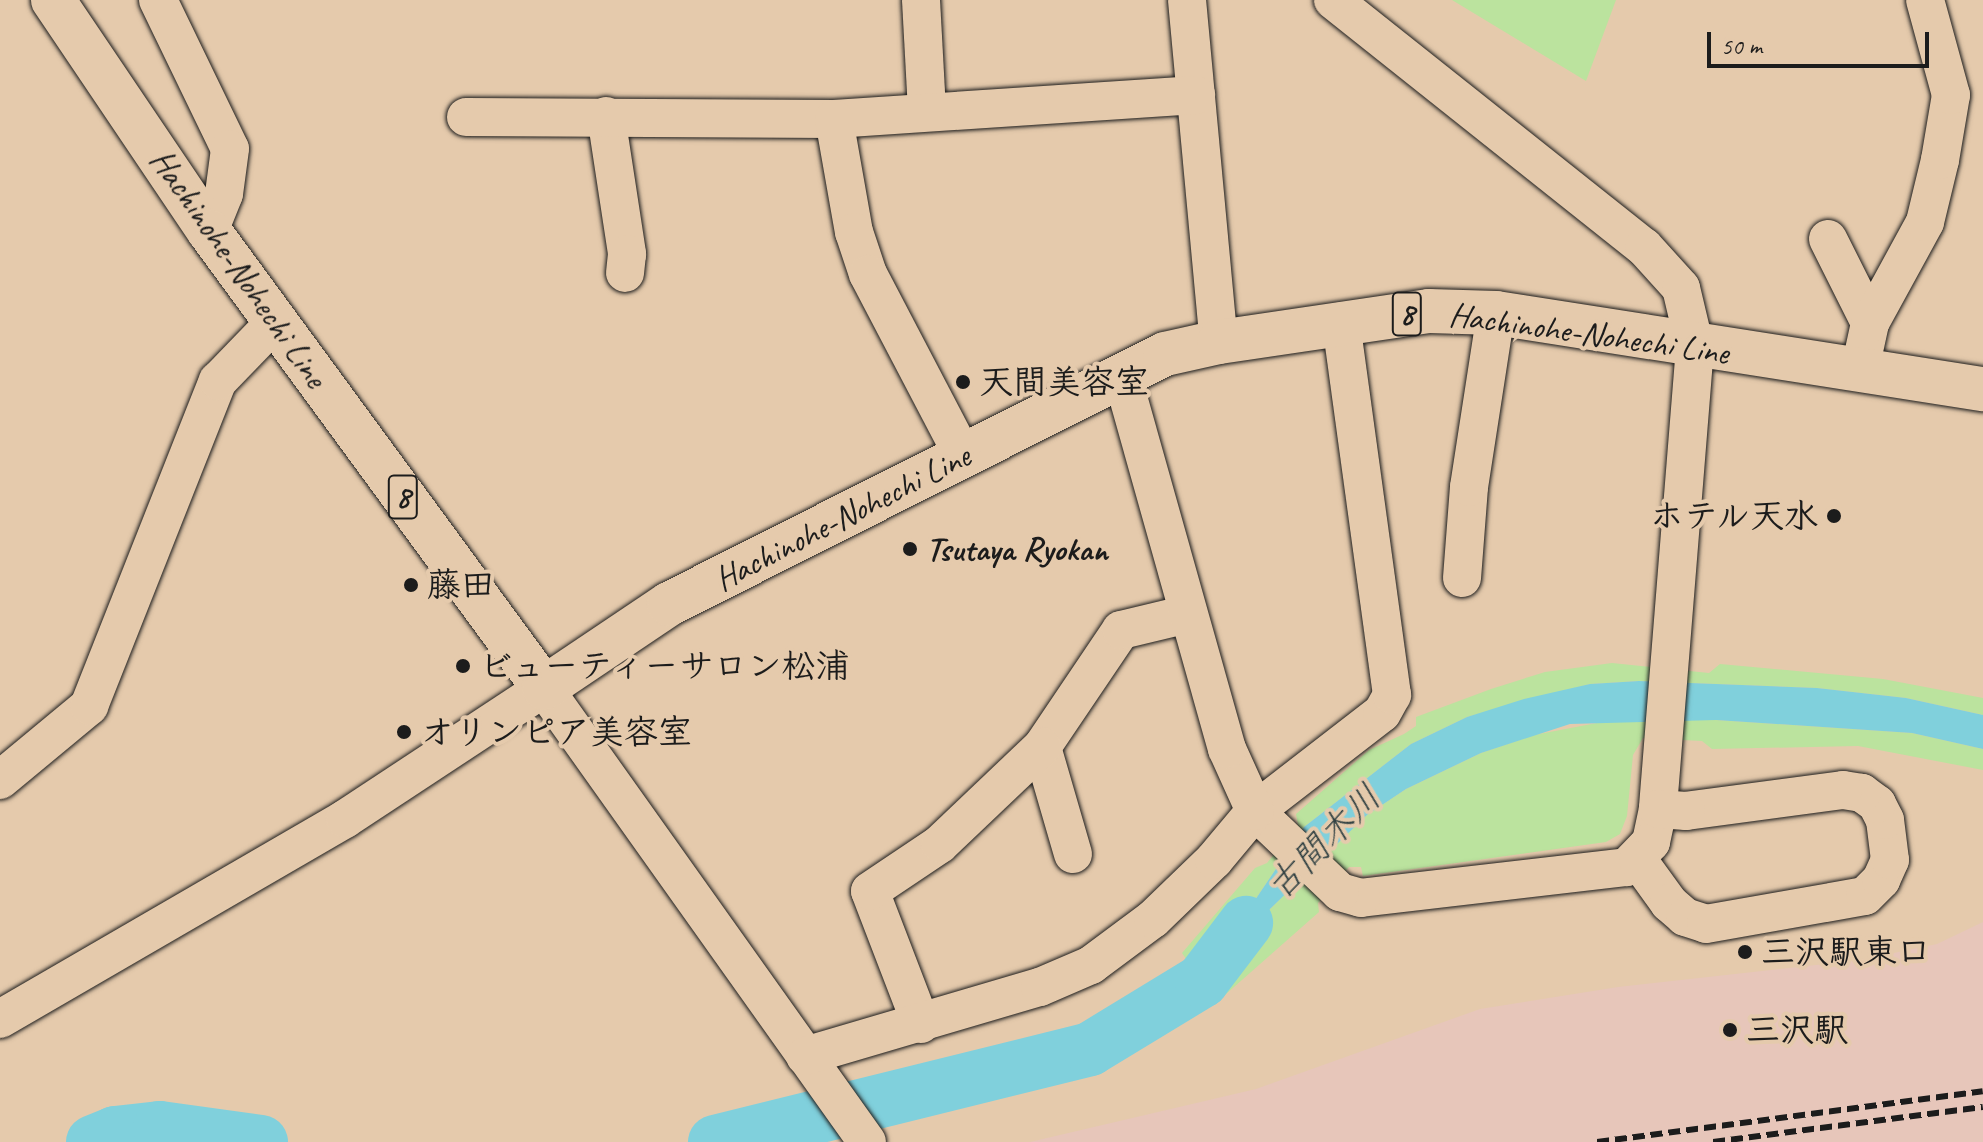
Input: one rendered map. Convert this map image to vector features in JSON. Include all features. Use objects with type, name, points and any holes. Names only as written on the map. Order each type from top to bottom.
[{"type":"main road","name":"Hachinohe-Nohechi Line","points":[[53,0],[209,231],[544,688],[669,604],[1165,354],[1219,342],[1341,321],[1429,311],[1496,313],[1695,347],[1983,389]]},
{"type":"street","points":[[158,0],[230,149],[224,194],[209,231]]},
{"type":"street","points":[[921,0],[927,111]]},
{"type":"street","points":[[1187,0],[1219,342]]},
{"type":"street","points":[[1122,376],[1227,749],[1262,818],[1340,892],[1361,898],[1402,895],[1627,867],[1638,860],[1651,842],[1658,809],[1695,347],[1681,288],[1644,247],[1333,0]]},
{"type":"street","points":[[1860,369],[1870,323],[1925,222],[1951,95],[1925,0]]},
{"type":"street","points":[[466,117],[834,119],[1196,95]]},
{"type":"street","points":[[606,116],[627,254],[625,273]]},
{"type":"street","points":[[834,119],[854,232],[868,274],[963,456]]},
{"type":"street","points":[[1828,239],[1870,323]]},
{"type":"street","points":[[1462,578],[1469,487],[1496,313]]},
{"type":"street","points":[[811,1064],[921,1024],[1040,987],[1091,965],[1153,919],[1382,713],[1392,695],[1341,321]]},
{"type":"street","points":[[0,780],[89,706],[218,381],[275,322]]},
{"type":"street","points":[[921,1024],[870,891],[940,844],[1042,747],[1121,630],[1188,614]]},
{"type":"street","points":[[0,1019],[345,819],[544,688],[867,1142]]},
{"type":"street","points":[[1042,747],[1073,854]]},
{"type":"street","points":[[1638,860],[1669,903],[1706,924],[1865,896],[1881,880],[1890,860],[1885,820],[1877,804],[1862,793],[1843,790],[1686,811],[1658,809]]},
{"type":"shaded area","name":"三沢駅","points":[[1983,922],[1983,1142],[1030,1142],[1256,1089],[1480,1009],[1618,987],[1860,960],[1937,944]]},
{"type":"green space","points":[[1452,0],[1616,0],[1586,81]]},
{"type":"green space","points":[[1612,663],[1709,673],[1720,664],[1883,679],[1983,698],[1983,715],[1906,698],[1817,688],[1639,681],[1590,684],[1467,717],[1411,744],[1304,827],[1255,900],[1227,922],[1197,975],[1182,953],[1255,868],[1267,863],[1298,825],[1296,814],[1369,750],[1416,726],[1416,717],[1491,689],[1545,672]]},
{"type":"green space","points":[[1618,719],[1716,720],[1912,733],[1983,749],[1983,770],[1858,746],[1712,749],[1702,741],[1643,738],[1633,755],[1627,816],[1620,834],[1606,842],[1363,876],[1361,867],[1349,867],[1318,903],[1319,912],[1217,1002],[1204,984],[1270,909],[1367,815],[1406,789],[1481,753],[1534,735]]},
{"type":"water","points":[[1639,681],[1817,688],[1906,698],[1983,715],[1983,749],[1912,733],[1716,720],[1570,724],[1481,753],[1406,789],[1367,815],[1270,909],[1204,984],[1197,975],[1227,922],[1255,900],[1304,827],[1411,744],[1467,717],[1524,699],[1590,684]]},
{"type":"waterway","name":"古間木川","points":[[715,1142],[1090,1049],[1202,981],[1246,923]]},
{"type":"waterway","name":"古間木川","points":[[93,1142],[115,1133],[160,1128],[261,1142]]},
{"type":"railway","points":[[1597,1142],[1983,1091]]},
{"type":"railway","points":[[1713,1142],[1983,1107]]},
{"type":"place","name":"天間美容室","points":[[963,382]]},
{"type":"place","name":"ホテル天水","points":[[1834,516]]},
{"type":"place","name":"Tsutaya Ryokan","points":[[910,549]]},
{"type":"place","name":"藤田","points":[[411,585]]},
{"type":"place","name":"ビューティーサロン松浦","points":[[463,666]]},
{"type":"place","name":"オリンピア美容室","points":[[404,732]]},
{"type":"place","name":"三沢駅東口","points":[[1745,952]]},
{"type":"place","name":"三沢駅","points":[[1730,1030]]}]
